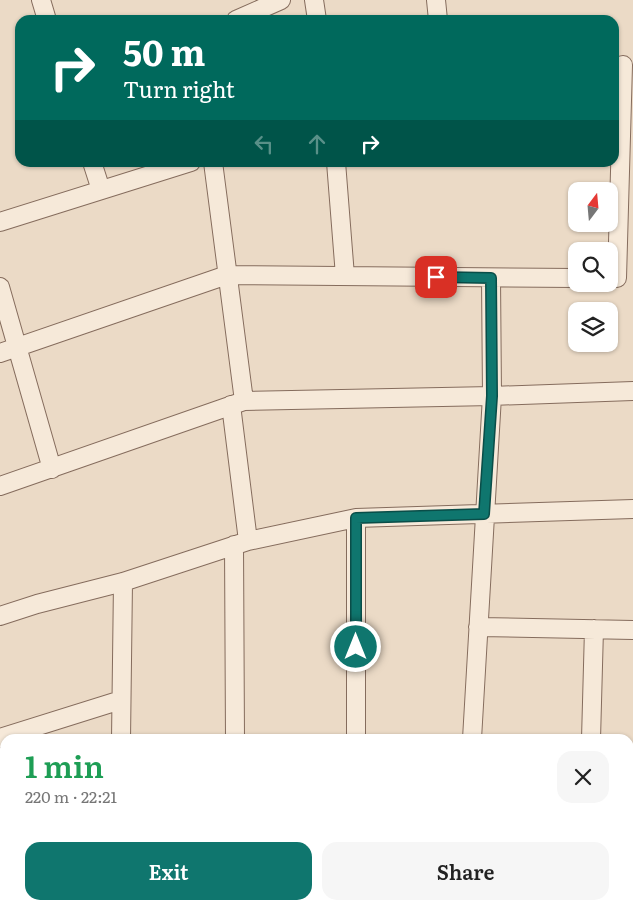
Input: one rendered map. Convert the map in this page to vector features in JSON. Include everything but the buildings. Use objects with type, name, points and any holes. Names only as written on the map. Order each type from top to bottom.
[{"type":"street","points":[[41,0],[46,15]]},
{"type":"street","points":[[247,15],[281,0]]},
{"type":"street","points":[[314,0],[316,15]]},
{"type":"street","points":[[436,0],[438,15]]},
{"type":"street","points":[[619,122],[623,65]]},
{"type":"street","points":[[94,167],[101,190]]},
{"type":"street","points":[[0,222],[175,167]]},
{"type":"street","points":[[214,167],[227,275],[237,403],[241,543],[235,734]]},
{"type":"street","points":[[336,167],[345,276]]},
{"type":"street","points":[[617,167],[620,278]]},
{"type":"street","points":[[0,353],[227,275],[568,278]]},
{"type":"street","points":[[472,734],[492,396],[491,278]]},
{"type":"street","points":[[0,286],[52,469]]},
{"type":"street","points":[[0,486],[237,403],[633,391]]},
{"type":"street","points":[[0,616],[37,604],[124,582],[241,543],[356,518],[633,510]]},
{"type":"street","points":[[356,518],[356,734]]},
{"type":"street","points":[[121,734],[124,582]]},
{"type":"street","points":[[478,628],[633,630]]},
{"type":"street","points":[[591,734],[594,629]]},
{"type":"street","points":[[13,734],[121,700]]},
{"type":"route","points":[[356,647],[356,518],[484,514],[492,396],[491,278],[436,277]]}]
